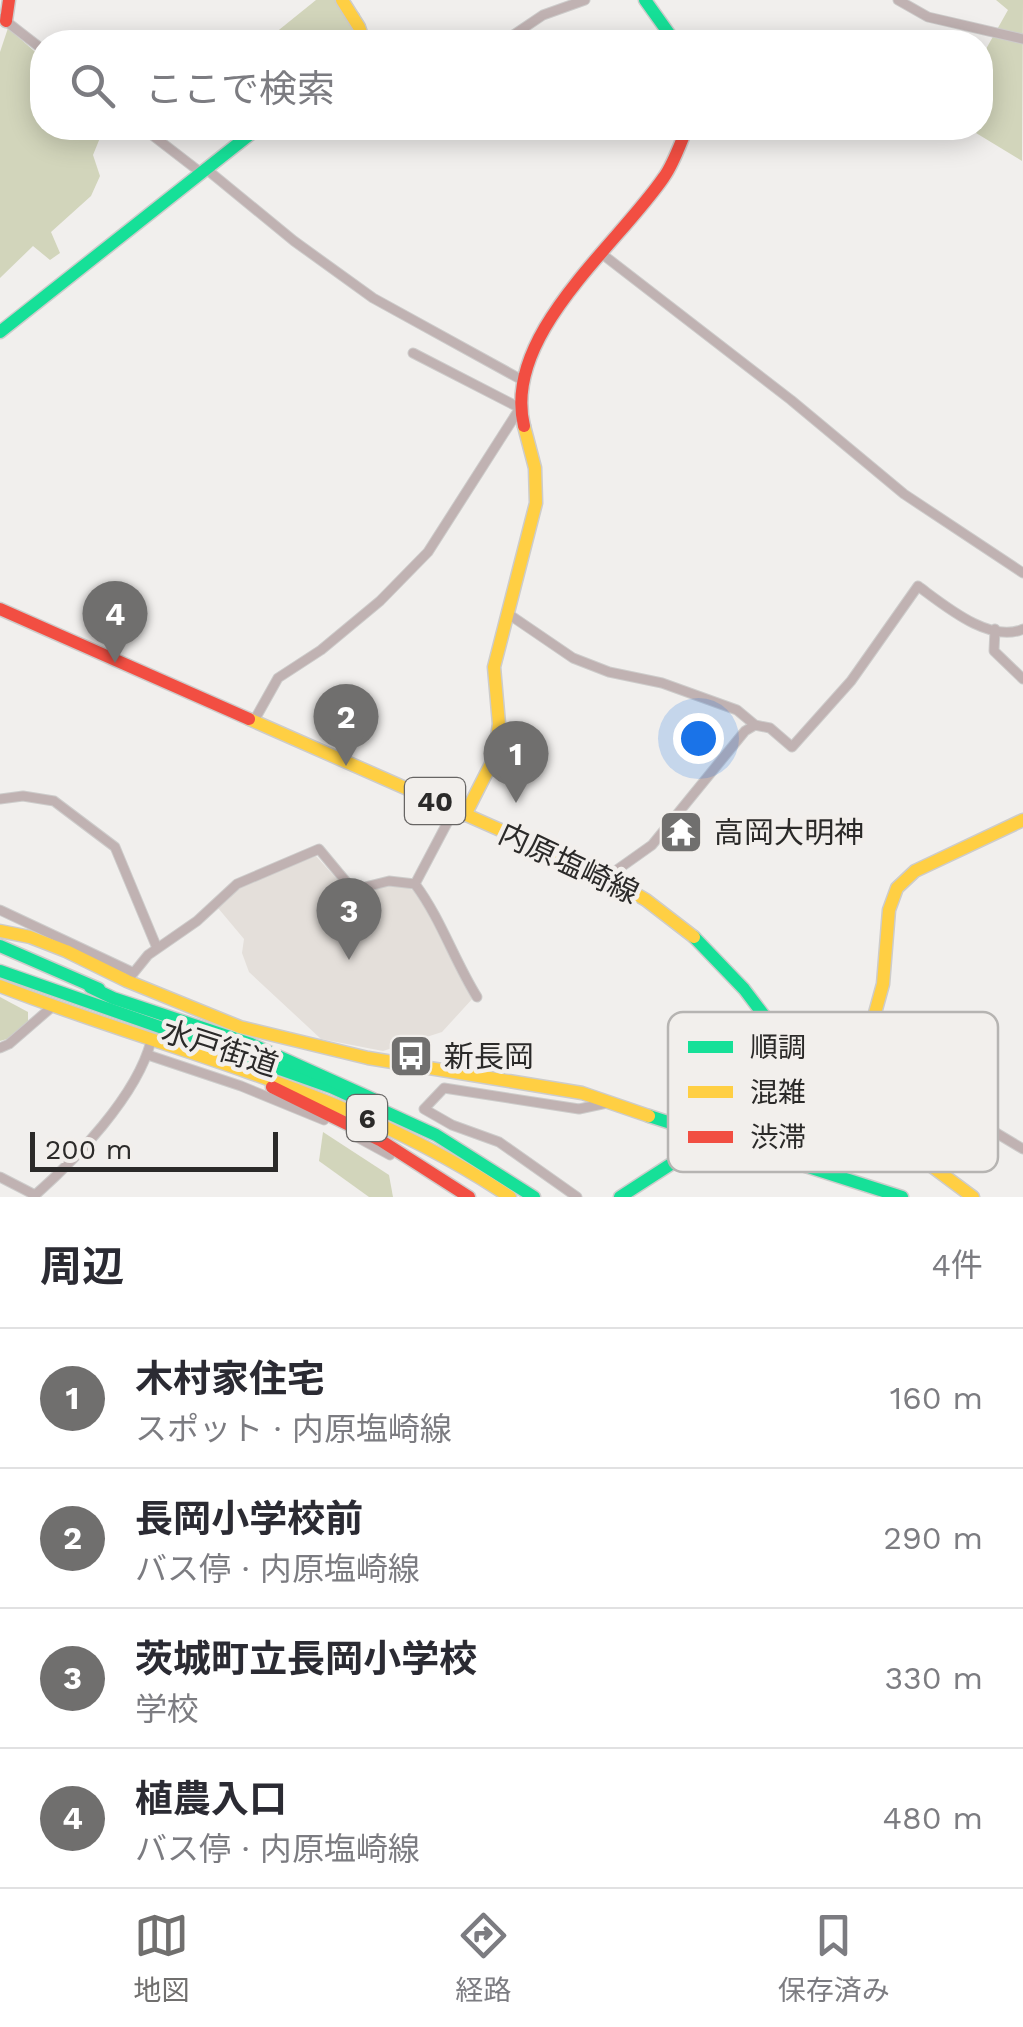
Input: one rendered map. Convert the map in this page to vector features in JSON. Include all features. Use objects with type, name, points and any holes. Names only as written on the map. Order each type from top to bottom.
[{"type":"main road","points":[[2,22],[9,0]]},
{"type":"main road","points":[[342,0],[359,30]]},
{"type":"main road","points":[[645,0],[666,30]]},
{"type":"main road","points":[[0,332],[242,140]]},
{"type":"main road","points":[[460,812],[494,758],[499,724],[494,666],[537,493],[520,408],[522,380],[542,332],[666,175],[682,140]]},
{"type":"main road","name":"内原塩崎線","points":[[0,608],[608,876],[658,906],[706,947],[761,1012]]},
{"type":"main road","points":[[877,1012],[887,951],[888,910],[896,888],[915,872],[1023,820]]},
{"type":"main road","points":[[0,930],[30,937],[130,976],[216,1019]]},
{"type":"main road","points":[[0,946],[113,998],[300,1064],[368,1096],[436,1135]]},
{"type":"main road","name":"水戸街道","points":[[0,971],[270,1064],[436,1135]]},
{"type":"main road","name":"水戸街道","points":[[0,986],[151,1041],[215,1059]]},
{"type":"main road","points":[[90,986],[320,1048],[538,1084],[612,1101],[668,1121]]},
{"type":"main road","points":[[215,1059],[380,1140],[469,1197]]},
{"type":"main road","name":"6","points":[[215,1059],[357,1112],[452,1160],[510,1197]]},
{"type":"main road","name":"6","points":[[436,1135],[534,1197]]},
{"type":"main road","points":[[620,1197],[668,1165]]},
{"type":"main road","points":[[822,1172],[902,1197]]},
{"type":"main road","name":"内原塩崎線","points":[[940,1172],[973,1197]]},
{"type":"street","points":[[520,30],[543,14],[586,0]]},
{"type":"street","points":[[898,0],[928,18],[980,30]]},
{"type":"street","points":[[2,22],[30,41]]},
{"type":"street","points":[[993,33],[1023,40]]},
{"type":"street","points":[[159,140],[373,298],[522,380]]},
{"type":"street","points":[[602,254],[792,400],[904,494],[1023,573]]},
{"type":"street","points":[[255,719],[278,678],[321,650],[380,601],[428,552],[520,408],[413,352]]},
{"type":"street","points":[[507,614],[573,658],[610,672],[662,683],[737,710],[755,725],[770,728],[792,747],[851,682],[918,586],[969,623],[1014,633],[1023,629]]},
{"type":"street","points":[[995,629],[994,652],[1023,679]]},
{"type":"street","points":[[608,876],[652,845],[745,731],[755,725]]},
{"type":"street","points":[[0,799],[23,796],[54,801],[114,847],[157,948]]},
{"type":"street","points":[[415,884],[460,812]]},
{"type":"street","points":[[0,910],[130,976],[157,948],[197,921],[237,884],[320,849],[352,890],[389,881],[415,884],[433,908],[458,965],[477,996]]},
{"type":"street","points":[[0,1048],[53,1006]]},
{"type":"street","points":[[0,1177],[34,1196],[77,1154],[109,1115],[148,1056],[151,1041]]},
{"type":"street","points":[[148,1056],[241,1086],[313,1116],[385,1152],[456,1197]]},
{"type":"street","points":[[577,1197],[499,1142],[452,1125],[424,1109],[444,1088],[579,1109],[612,1101]]},
{"type":"street","points":[[998,1134],[1023,1149]]},
{"type":"shaded area","points":[[316,856],[352,896],[386,886],[407,887],[418,893],[474,997],[442,1032],[383,1051],[321,1039],[249,972],[242,953],[244,939],[218,908],[241,886]]},
{"type":"green space","points":[[316,0],[345,0],[360,14],[354,30],[279,30]]},
{"type":"green space","points":[[996,0],[1023,0],[1022,161],[988,140],[993,140],[993,37],[1008,10]]},
{"type":"green space","points":[[8,28],[30,47],[30,140],[99,140],[93,155],[100,176],[91,196],[51,232],[60,253],[50,260],[33,246],[0,278],[0,52]]},
{"type":"green space","points":[[0,997],[28,1012],[28,1022],[0,1041]]},
{"type":"green space","points":[[323,1132],[389,1175],[393,1197],[369,1197],[319,1161]]},
{"type":"traffic: fast","points":[[645,0],[666,30]]},
{"type":"traffic: fast","points":[[0,332],[243,140]]},
{"type":"traffic: fast","points":[[694,937],[761,1012]]},
{"type":"traffic: fast","points":[[0,946],[99,989]]},
{"type":"traffic: fast","points":[[0,971],[331,1087],[436,1135],[534,1197]]},
{"type":"traffic: fast","points":[[90,987],[251,1044],[373,1099]]},
{"type":"traffic: fast","points":[[649,1116],[668,1122]]},
{"type":"traffic: fast","points":[[620,1197],[668,1166]]},
{"type":"traffic: fast","points":[[824,1172],[902,1197]]},
{"type":"traffic: slow","points":[[342,0],[360,30]]},
{"type":"traffic: slow","points":[[465,815],[494,758],[499,724],[494,667],[536,503],[535,468],[524,426]]},
{"type":"traffic: slow","points":[[249,719],[607,877],[646,900],[694,937]]},
{"type":"traffic: slow","points":[[875,1012],[883,984],[889,910],[897,888],[915,871],[1023,820]]},
{"type":"traffic: slow","points":[[0,931],[66,951],[127,981],[240,1027],[368,1058],[582,1093],[649,1116]]},
{"type":"traffic: slow","points":[[0,986],[324,1101],[449,1159],[510,1197]]},
{"type":"traffic: slow","points":[[939,1172],[973,1197]]},
{"type":"traffic: jam","points":[[6,21],[9,0]]},
{"type":"traffic: jam","points":[[524,426],[522,392],[530,358],[546,325],[664,177],[682,140]]},
{"type":"traffic: jam","points":[[0,609],[249,719]]},
{"type":"traffic: jam","points":[[272,1087],[380,1140],[469,1197]]},
{"type":"place","name":"植農入口","points":[[115,663]]},
{"type":"place","name":"長岡小学校前","points":[[346,766]]},
{"type":"place","name":"木村家住宅","points":[[516,803]]},
{"type":"place","name":"高岡大明神","points":[[681,832]]},
{"type":"place","name":"茨城町立長岡小学校","points":[[349,960]]},
{"type":"place","name":"新長岡","points":[[411,1056]]}]
